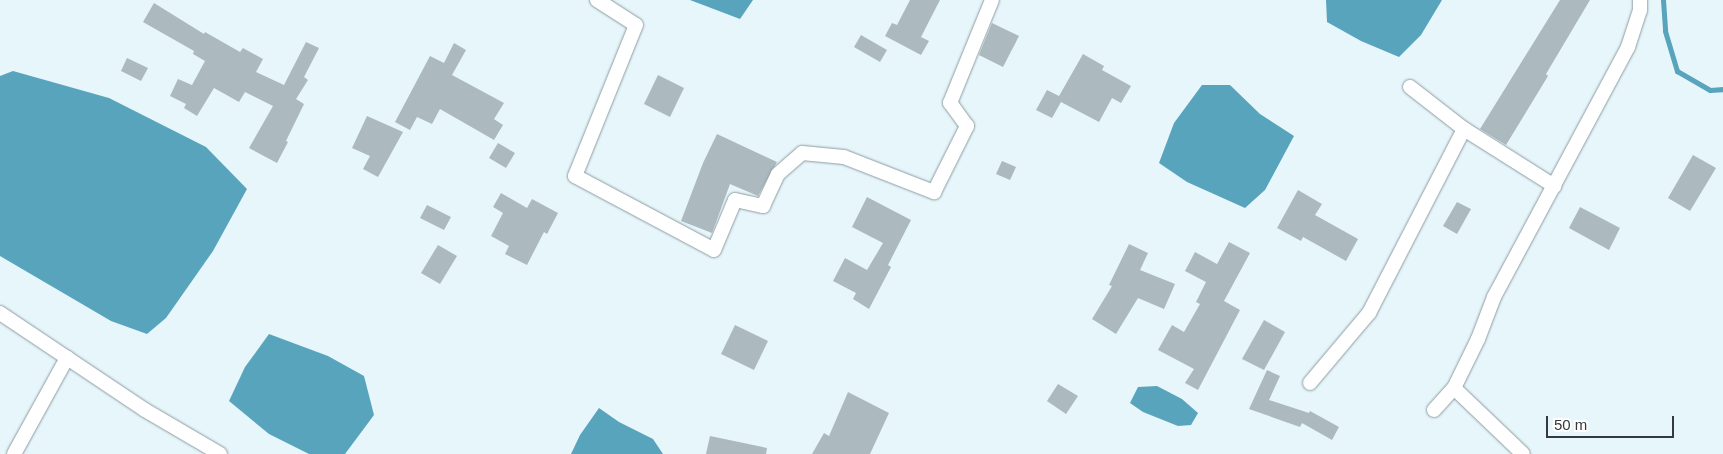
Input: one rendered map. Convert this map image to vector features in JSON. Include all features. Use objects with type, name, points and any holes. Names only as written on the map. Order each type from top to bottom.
[{"type":"street","points":[[597,0],[636,25],[575,176],[714,250],[736,200],[763,206],[778,174],[802,153],[844,157],[934,192],[967,126],[950,103],[992,0]]},
{"type":"street","points":[[1434,410],[1454,388],[1478,340],[1494,298],[1628,47],[1640,10],[1640,0]]},
{"type":"street","points":[[1410,87],[1464,129],[1554,186]]},
{"type":"street","points":[[1310,382],[1369,313],[1464,129]]},
{"type":"street","points":[[0,313],[145,410],[220,454]]},
{"type":"street","points":[[14,454],[67,358]]},
{"type":"street","points":[[1454,388],[1523,454]]},
{"type":"water","points":[[690,0],[753,0],[740,19]]},
{"type":"water","points":[[1326,0],[1442,0],[1421,35],[1399,57],[1361,41],[1327,22]]},
{"type":"water","points":[[13,71],[109,98],[206,147],[247,189],[213,251],[166,318],[147,334],[111,321],[0,256],[0,76]]},
{"type":"water","points":[[1202,85],[1230,85],[1260,114],[1294,136],[1265,190],[1245,208],[1187,182],[1159,163],[1174,123]]},
{"type":"water","points":[[269,334],[328,356],[364,376],[374,415],[345,454],[309,454],[269,434],[229,401],[245,367]]},
{"type":"water","points":[[1157,386],[1182,399],[1198,413],[1191,425],[1178,426],[1143,412],[1130,403],[1138,387]]},
{"type":"water","points":[[599,408],[619,422],[653,439],[663,454],[571,454],[580,435]]},
{"type":"building","points":[[910,0],[940,0],[921,37],[929,41],[921,55],[885,36],[892,23],[897,25]]},
{"type":"building","points":[[1560,0],[1590,0],[1546,74],[1548,76],[1506,145],[1480,129]]},
{"type":"building","points":[[154,3],[204,34],[205,32],[240,52],[243,48],[263,59],[256,72],[284,85],[306,42],[319,48],[304,77],[308,80],[296,99],[304,104],[277,163],[249,148],[273,106],[245,92],[239,102],[214,88],[197,116],[184,108],[186,104],[170,96],[178,79],[192,85],[205,61],[193,54],[194,51],[143,22]]},
{"type":"building","points":[[992,23],[1019,36],[1003,67],[979,55]]},
{"type":"building","points":[[861,35],[887,50],[880,62],[854,47]]},
{"type":"building","points":[[454,43],[466,50],[452,75],[504,103],[494,119],[503,125],[494,140],[440,109],[432,124],[417,117],[410,130],[395,122],[430,56],[444,63]]},
{"type":"building","points":[[1083,54],[1104,66],[1102,70],[1131,86],[1121,103],[1112,98],[1099,122],[1061,102],[1052,118],[1036,110],[1047,90],[1059,96]]},
{"type":"building","points":[[127,58],[148,68],[141,81],[121,71]]},
{"type":"building","points":[[658,75],[684,88],[670,117],[644,104]]},
{"type":"building","points":[[367,116],[403,132],[378,177],[363,169],[370,156],[352,148]]},
{"type":"building","points":[[717,134],[777,162],[758,196],[730,184],[712,233],[681,221],[703,163]]},
{"type":"building","points":[[498,143],[515,153],[506,168],[489,158]]},
{"type":"building","points":[[1693,155],[1716,168],[1690,211],[1668,198]]},
{"type":"building","points":[[1002,161],[1016,167],[1010,180],[996,174]]},
{"type":"building","points":[[1298,190],[1322,204],[1315,215],[1358,239],[1346,261],[1303,237],[1301,241],[1277,228]]},
{"type":"building","points":[[501,193],[527,208],[532,199],[558,213],[547,234],[544,232],[527,265],[505,254],[509,246],[491,236],[503,213],[493,207]]},
{"type":"building","points":[[867,197],[911,220],[888,265],[891,267],[869,309],[853,299],[856,293],[833,281],[845,258],[867,270],[883,243],[852,227]]},
{"type":"building","points":[[1457,202],[1471,209],[1457,234],[1443,226]]},
{"type":"building","points":[[427,205],[451,217],[444,230],[420,218]]},
{"type":"building","points":[[1580,207],[1620,228],[1609,250],[1569,228]]},
{"type":"building","points":[[1229,242],[1250,253],[1224,301],[1240,310],[1198,390],[1185,383],[1194,369],[1158,350],[1172,325],[1184,332],[1200,304],[1196,302],[1206,282],[1185,271],[1195,252],[1217,264]]},
{"type":"building","points":[[1129,244],[1148,253],[1140,270],[1175,284],[1164,309],[1138,298],[1116,334],[1092,319],[1112,286],[1109,285]]},
{"type":"building","points":[[438,245],[457,256],[440,284],[421,273]]},
{"type":"building","points":[[1264,320],[1285,332],[1264,370],[1242,359]]},
{"type":"building","points":[[735,325],[768,341],[754,370],[721,354]]},
{"type":"building","points":[[1267,370],[1280,376],[1269,400],[1309,413],[1310,411],[1339,427],[1332,440],[1302,423],[1300,427],[1249,409]]},
{"type":"building","points":[[1058,384],[1078,396],[1066,414],[1047,401]]},
{"type":"building","points":[[848,392],[889,413],[870,454],[812,454],[824,433],[829,436]]},
{"type":"building","points":[[710,436],[767,448],[766,454],[706,454]]},
{"type":"waterway","points":[[1663,0],[1665,31],[1677,71],[1710,90],[1723,89]]}]
